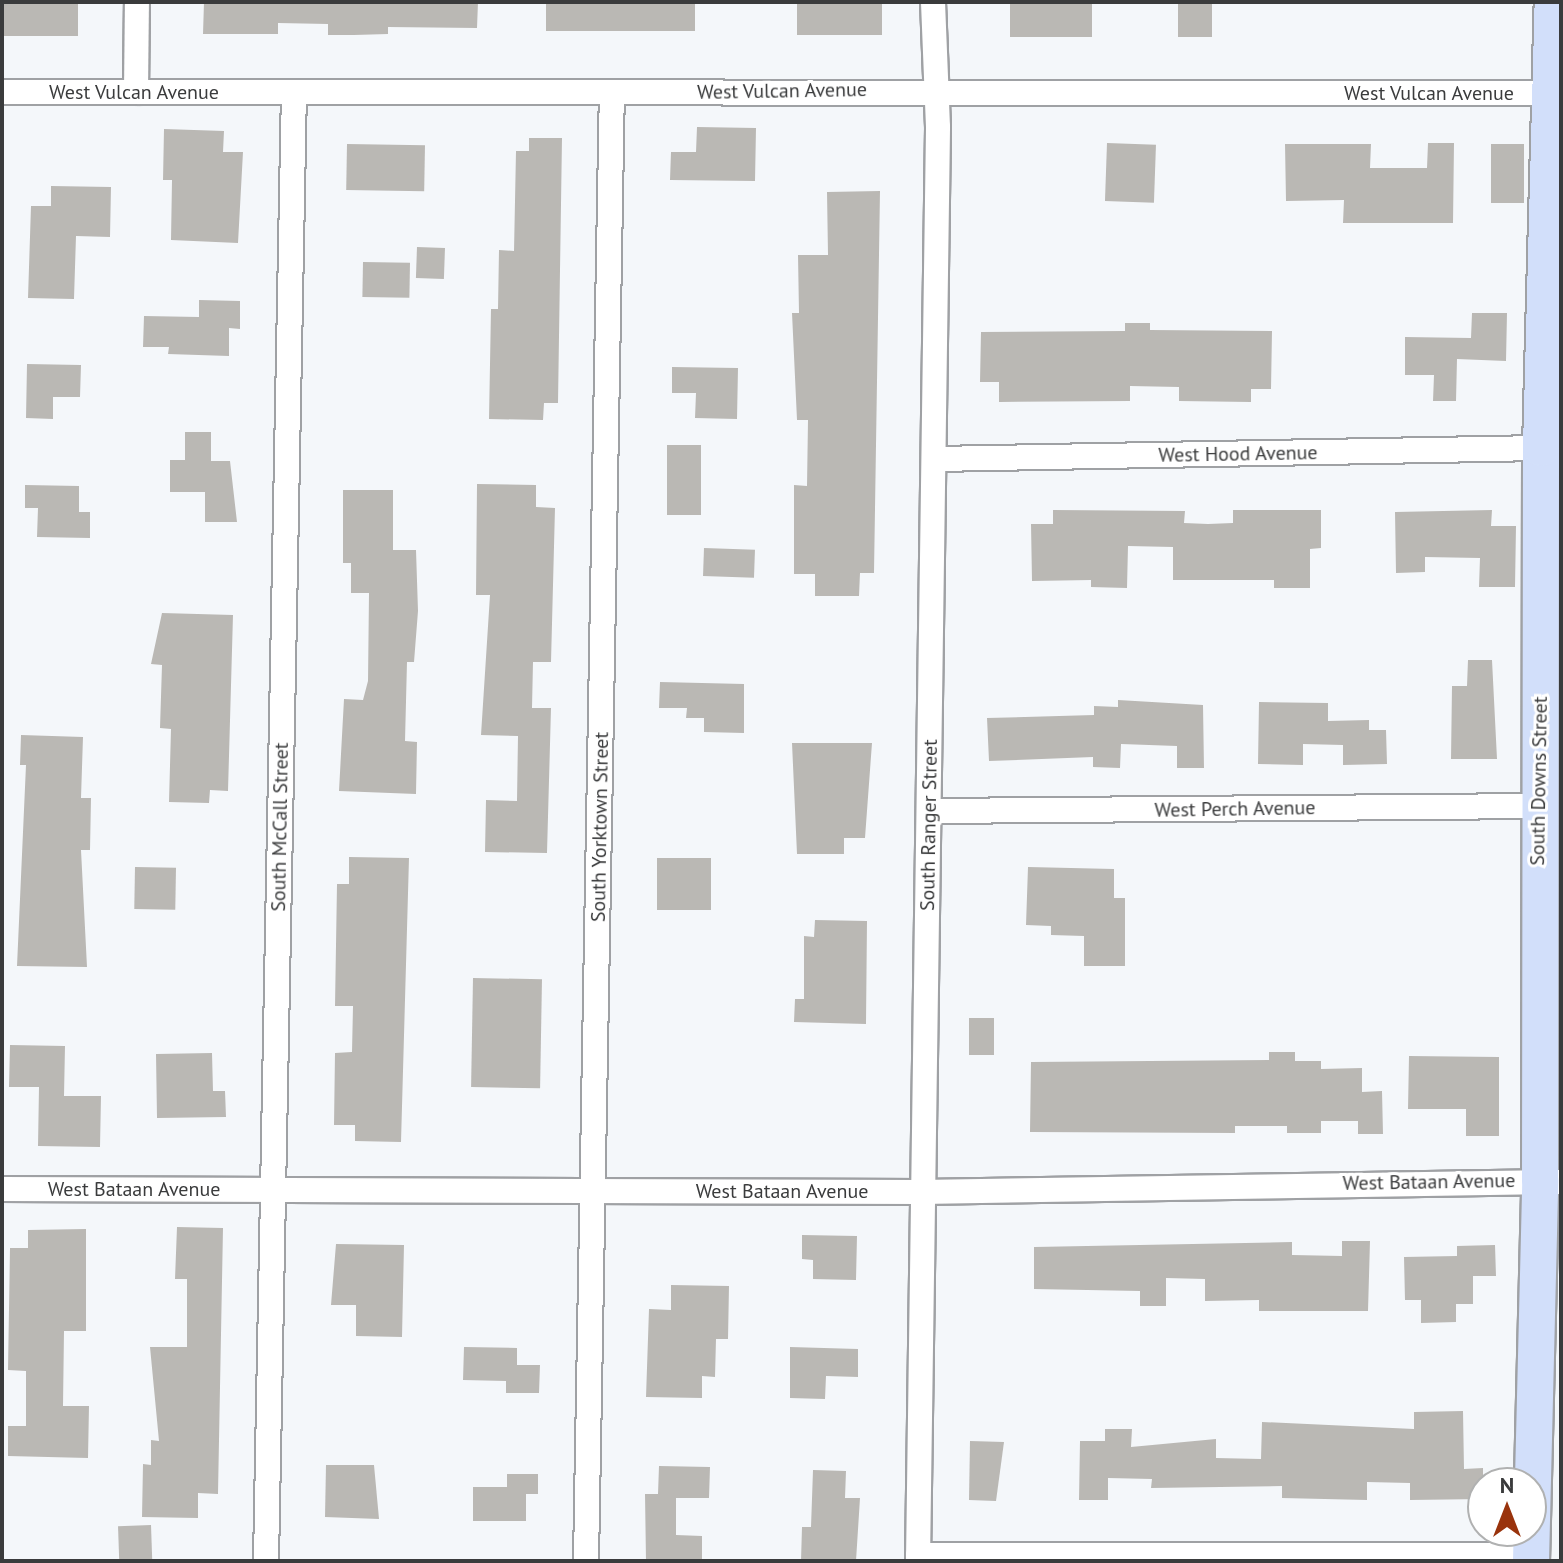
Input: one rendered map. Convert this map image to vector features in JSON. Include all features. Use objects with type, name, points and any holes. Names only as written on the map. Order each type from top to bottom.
[{"type":"main road","name":"South Downs Street","points":[[1531,1558],[1550,1181],[1540,806],[1541,448],[1556,93],[1553,2]]},
{"type":"street","points":[[136,92],[137,2]]},
{"type":"street","name":"South Ranger Street","points":[[918,1558],[939,89],[933,2]]},
{"type":"street","name":"West Vulcan Avenue","points":[[2,92],[612,93],[939,89],[1556,93]]},
{"type":"street","name":"South McCall Street","points":[[266,1561],[294,92]]},
{"type":"street","name":"South Yorktown Street","points":[[586,1561],[612,93]]},
{"type":"street","name":"West Hood Avenue","points":[[935,459],[1541,448]]},
{"type":"street","name":"West Perch Avenue","points":[[930,811],[1540,806]]},
{"type":"street","name":"West Bataan Avenue","points":[[2,1189],[921,1192],[1550,1181]]},
{"type":"street","points":[[918,1558],[1531,1558]]},
{"type":"building","points":[[2,2],[78,2],[78,36],[2,36]]},
{"type":"building","points":[[204,2],[478,2],[477,28],[388,27],[388,34],[328,35],[328,24],[278,23],[278,34],[203,34]]},
{"type":"building","points":[[546,2],[695,2],[695,31],[546,31]]},
{"type":"building","points":[[797,2],[882,2],[882,35],[797,35]]},
{"type":"building","points":[[1010,2],[1092,2],[1092,37],[1010,37]]},
{"type":"building","points":[[1178,2],[1212,2],[1212,37],[1178,37]]},
{"type":"building","points":[[697,127],[756,128],[755,181],[670,180],[671,152],[696,152]]},
{"type":"building","points":[[164,129],[224,131],[223,152],[243,152],[238,243],[171,240],[172,180],[163,180]]},
{"type":"building","points":[[529,138],[562,138],[558,403],[544,403],[543,420],[489,419],[491,309],[498,309],[499,250],[514,251],[516,151],[529,151]]},
{"type":"building","points":[[1107,143],[1156,145],[1154,203],[1105,201]]},
{"type":"building","points":[[1428,143],[1454,143],[1453,223],[1343,223],[1344,200],[1286,201],[1285,144],[1371,144],[1370,168],[1427,168]]},
{"type":"building","points":[[347,144],[425,145],[424,191],[346,190]]},
{"type":"building","points":[[1491,144],[1524,144],[1524,203],[1491,203]]},
{"type":"building","points":[[51,186],[111,187],[110,237],[76,236],[74,299],[28,298],[31,206],[51,206]]},
{"type":"building","points":[[880,191],[874,573],[860,573],[859,596],[815,596],[815,574],[794,574],[794,485],[807,486],[808,420],[797,420],[792,313],[799,313],[798,255],[828,255],[827,192]]},
{"type":"building","points":[[417,247],[445,248],[444,279],[416,278]]},
{"type":"building","points":[[363,262],[410,263],[409,298],[362,297]]},
{"type":"building","points":[[199,300],[240,301],[240,329],[229,328],[229,356],[168,354],[169,347],[143,347],[144,316],[199,317]]},
{"type":"building","points":[[1472,313],[1507,313],[1506,361],[1457,359],[1456,401],[1433,401],[1434,375],[1405,375],[1405,337],[1471,338]]},
{"type":"building","points":[[1125,323],[1150,323],[1150,330],[1272,331],[1271,389],[1251,389],[1251,402],[1179,401],[1179,387],[1130,386],[1130,401],[999,402],[999,382],[980,382],[981,332],[1125,331]]},
{"type":"building","points":[[27,364],[81,365],[80,397],[53,397],[53,419],[26,418]]},
{"type":"building","points":[[672,367],[738,368],[737,419],[695,418],[696,393],[672,393]]},
{"type":"building","points":[[185,432],[211,432],[211,461],[230,461],[237,522],[205,522],[205,492],[170,492],[170,460],[185,460]]},
{"type":"building","points":[[667,445],[701,445],[701,515],[667,515]]},
{"type":"building","points":[[477,484],[536,485],[536,507],[555,508],[551,662],[533,662],[532,708],[551,708],[547,853],[485,852],[486,800],[517,801],[518,736],[481,735],[490,595],[476,595]]},
{"type":"building","points":[[25,485],[79,486],[79,512],[90,512],[90,538],[37,537],[38,508],[25,508]]},
{"type":"building","points":[[343,490],[393,490],[393,550],[416,550],[418,611],[414,662],[407,662],[405,741],[417,742],[416,794],[339,791],[344,699],[363,700],[368,681],[369,593],[351,593],[351,563],[343,563]]},
{"type":"building","points":[[1053,510],[1185,511],[1184,523],[1208,524],[1233,523],[1233,510],[1321,510],[1321,548],[1310,549],[1310,588],[1274,588],[1274,580],[1173,580],[1173,547],[1128,546],[1127,588],[1091,587],[1091,580],[1032,581],[1031,524],[1053,524]]},
{"type":"building","points":[[1492,510],[1491,526],[1516,526],[1515,587],[1479,587],[1480,558],[1425,557],[1425,572],[1396,573],[1395,512]]},
{"type":"building","points":[[704,548],[755,550],[754,578],[703,576]]},
{"type":"building","points":[[162,613],[233,615],[228,791],[210,790],[209,803],[169,802],[171,729],[160,728],[162,665],[151,664]]},
{"type":"building","points":[[1468,660],[1492,660],[1497,759],[1451,759],[1452,686],[1467,686]]},
{"type":"building","points":[[660,682],[744,684],[744,733],[704,732],[704,718],[686,718],[687,708],[659,708]]},
{"type":"building","points":[[1118,700],[1203,705],[1204,768],[1177,768],[1177,746],[1121,744],[1120,768],[1093,767],[1093,757],[989,761],[987,718],[1094,715],[1094,706],[1118,707]]},
{"type":"building","points":[[1259,702],[1328,703],[1328,721],[1369,720],[1369,730],[1386,730],[1387,764],[1343,765],[1343,745],[1303,744],[1303,765],[1258,764]]},
{"type":"building","points":[[21,735],[83,737],[81,798],[91,798],[90,850],[81,850],[87,967],[17,966],[26,765],[20,765]]},
{"type":"building","points":[[792,743],[872,743],[865,838],[844,838],[844,854],[797,854]]},
{"type":"building","points":[[349,857],[409,858],[401,1142],[355,1141],[355,1125],[334,1125],[335,1053],[352,1052],[353,1006],[335,1006],[337,884],[349,884]]},
{"type":"building","points":[[657,858],[711,858],[711,910],[657,910]]},
{"type":"building","points":[[135,867],[176,868],[175,910],[134,909]]},
{"type":"building","points":[[1028,867],[1114,869],[1114,898],[1125,898],[1125,966],[1084,966],[1084,936],[1051,935],[1051,926],[1026,925]]},
{"type":"building","points":[[815,920],[867,921],[866,1024],[794,1022],[795,999],[804,999],[804,936],[814,937]]},
{"type":"building","points":[[473,978],[542,979],[540,1088],[471,1087]]},
{"type":"building","points":[[969,1018],[994,1018],[994,1055],[969,1055]]},
{"type":"building","points":[[10,1045],[65,1046],[64,1096],[101,1096],[100,1147],[38,1146],[39,1087],[9,1087]]},
{"type":"building","points":[[1269,1052],[1295,1052],[1295,1061],[1321,1061],[1321,1069],[1362,1068],[1362,1092],[1382,1091],[1383,1134],[1358,1134],[1358,1121],[1321,1121],[1321,1133],[1287,1133],[1287,1126],[1235,1126],[1235,1133],[1030,1132],[1031,1062],[1269,1060]]},
{"type":"building","points":[[212,1053],[213,1091],[225,1091],[226,1117],[157,1118],[156,1054]]},
{"type":"building","points":[[1409,1056],[1499,1057],[1499,1136],[1466,1136],[1466,1109],[1408,1109]]},
{"type":"building","points":[[177,1227],[223,1228],[218,1494],[198,1493],[198,1518],[142,1517],[143,1464],[151,1465],[151,1440],[159,1441],[150,1347],[187,1347],[187,1279],[175,1279]]},
{"type":"building","points":[[86,1229],[86,1331],[64,1331],[63,1406],[89,1406],[88,1458],[8,1456],[8,1426],[26,1426],[26,1371],[8,1370],[10,1248],[28,1248],[28,1230]]},
{"type":"building","points":[[802,1235],[857,1236],[856,1280],[813,1279],[813,1260],[802,1259]]},
{"type":"building","points":[[1342,1241],[1370,1241],[1368,1311],[1259,1311],[1259,1300],[1205,1301],[1205,1279],[1166,1278],[1166,1306],[1140,1306],[1140,1291],[1034,1289],[1034,1247],[1292,1242],[1292,1255],[1342,1256]]},
{"type":"building","points":[[336,1244],[404,1245],[402,1337],[356,1336],[356,1305],[331,1305]]},
{"type":"building","points":[[1495,1245],[1496,1276],[1473,1276],[1473,1304],[1456,1304],[1456,1322],[1421,1323],[1421,1300],[1405,1300],[1404,1257],[1457,1256],[1457,1246]]},
{"type":"building","points":[[671,1285],[729,1286],[728,1339],[716,1339],[715,1377],[702,1376],[702,1398],[646,1397],[649,1309],[671,1310]]},
{"type":"building","points":[[464,1347],[517,1348],[517,1365],[540,1365],[539,1393],[506,1393],[506,1381],[463,1380]]},
{"type":"building","points":[[790,1347],[858,1349],[858,1377],[826,1376],[825,1399],[790,1398]]},
{"type":"building","points":[[1463,1411],[1467,1499],[1410,1500],[1410,1483],[1367,1482],[1367,1500],[1282,1498],[1282,1486],[1151,1488],[1152,1479],[1108,1478],[1108,1500],[1079,1500],[1080,1441],[1105,1441],[1105,1429],[1132,1429],[1131,1447],[1216,1439],[1216,1458],[1261,1459],[1262,1422],[1414,1429],[1414,1412]]},
{"type":"building","points":[[970,1441],[1004,1442],[996,1501],[969,1500]]},
{"type":"building","points":[[326,1465],[374,1465],[379,1519],[325,1517]]},
{"type":"building","points":[[659,1466],[710,1467],[709,1498],[676,1498],[676,1535],[702,1536],[702,1561],[646,1561],[645,1494],[658,1494]]},
{"type":"building","points":[[813,1470],[846,1471],[845,1498],[860,1498],[856,1561],[801,1561],[802,1527],[811,1527]]},
{"type":"building","points":[[507,1474],[538,1474],[538,1494],[526,1494],[526,1521],[473,1521],[473,1487],[507,1487]]},
{"type":"building","points":[[151,1525],[152,1561],[119,1561],[118,1526]]}]
